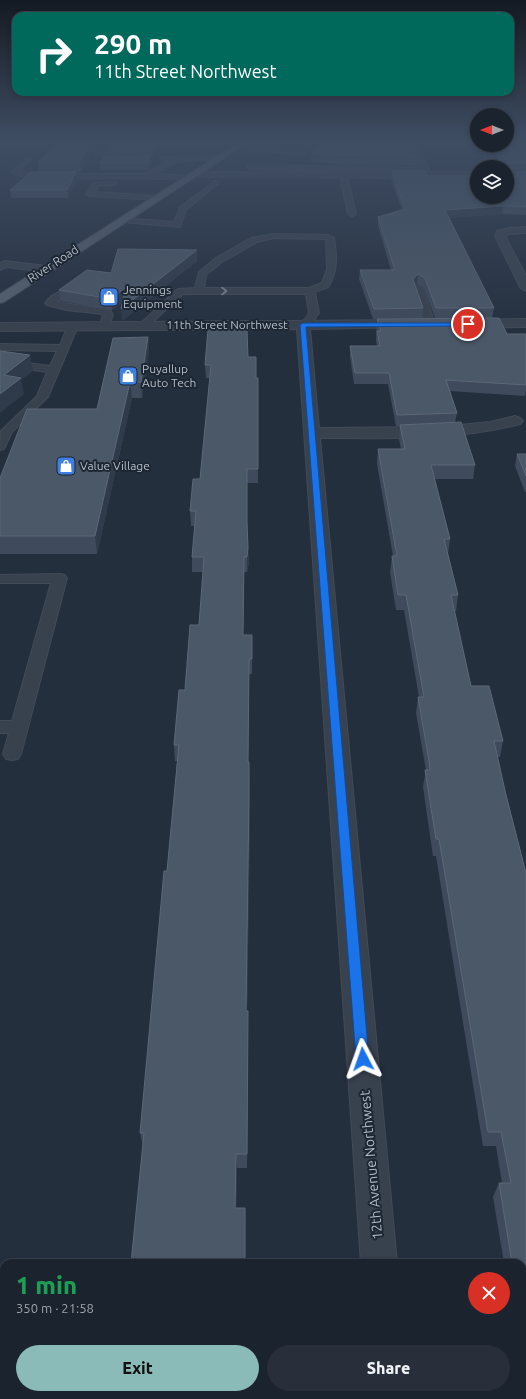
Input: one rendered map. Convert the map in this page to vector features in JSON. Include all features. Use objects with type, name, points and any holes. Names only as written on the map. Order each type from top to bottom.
[{"type":"main road","name":"River Road","points":[[0,298],[145,205]]},
{"type":"street","points":[[525,284],[500,236],[501,233],[505,231],[526,230]]},
{"type":"street","name":"11th Street Northwest","points":[[0,327],[434,324]]},
{"type":"street","points":[[462,324],[526,324]]},
{"type":"street","name":"12th Avenue Northwest","points":[[303,325],[379,1259]]},
{"type":"street","points":[[312,433],[429,434],[476,429],[515,421]]},
{"type":"lane","points":[[122,220],[177,225],[183,209],[188,205]]},
{"type":"lane","points":[[350,205],[352,214]]},
{"type":"lane","points":[[143,326],[181,291],[199,291],[310,291],[324,286],[332,268],[330,238],[274,236],[254,240],[219,260],[207,269],[202,274],[199,291]]},
{"type":"lane","points":[[0,267],[5,264],[46,269]]},
{"type":"lane","points":[[418,288],[434,324]]},
{"type":"lane","points":[[303,325],[309,321],[314,313],[310,291]]},
{"type":"lane","points":[[59,295],[50,303],[66,307],[106,312],[108,315],[105,326]]},
{"type":"lane","points":[[0,446],[7,431],[42,397],[73,326]]},
{"type":"lane","points":[[0,347],[63,348]]},
{"type":"lane","points":[[0,362],[54,370]]},
{"type":"lane","points":[[0,579],[60,578],[12,754]]},
{"type":"lane","points":[[0,727],[19,727]]},
{"type":"building","points":[[404,205],[526,205],[526,207],[503,206],[445,210],[494,308],[436,308],[425,278],[418,274],[413,279],[423,308],[374,309],[360,270],[395,270],[378,217],[405,209]]},
{"type":"building","points":[[118,249],[197,250],[121,309],[126,287],[111,299],[59,290],[87,270],[111,273]]},
{"type":"building","points":[[499,318],[507,334],[526,334],[526,385],[446,380],[457,413],[397,415],[389,373],[355,373],[350,346],[380,346],[377,331],[381,331],[377,319]]},
{"type":"building","points":[[208,329],[247,329],[248,357],[256,357],[256,378],[258,378],[258,469],[247,469],[248,548],[247,557],[244,557],[243,635],[252,635],[252,659],[249,659],[248,762],[249,793],[246,1011],[248,1011],[247,1154],[236,1154],[235,1208],[245,1208],[245,1259],[131,1259],[144,1133],[140,1133],[164,871],[167,871],[179,745],[174,745],[179,690],[185,690],[190,625],[199,625],[204,557],[192,557],[196,511],[190,511],[193,479],[200,479],[211,365],[205,365]]},
{"type":"building","name":"Value Village","points":[[148,337],[141,382],[130,382],[95,536],[0,536],[0,478],[27,409],[97,409],[113,338]]},
{"type":"building","points":[[0,351],[30,355],[4,375],[21,378],[0,394]]},
{"type":"building","points":[[461,422],[475,465],[431,465],[450,539],[444,539],[458,595],[451,595],[471,686],[489,686],[503,741],[494,741],[526,873],[526,1259],[511,1259],[499,1183],[511,1183],[501,1132],[488,1132],[439,839],[436,839],[425,770],[430,770],[418,697],[424,697],[406,595],[398,595],[392,556],[397,556],[378,449],[405,449],[400,425]]},
{"type":"building","points":[[517,454],[526,454],[526,476]]},
{"type":"place","name":"Jennings Equipment","points":[[109,297]]},
{"type":"place","name":"Puyallup Auto Tech","points":[[128,376]]},
{"type":"place","name":"Value Village","points":[[66,466]]},
{"type":"route","points":[[363,1059],[303,325],[468,324]]}]
